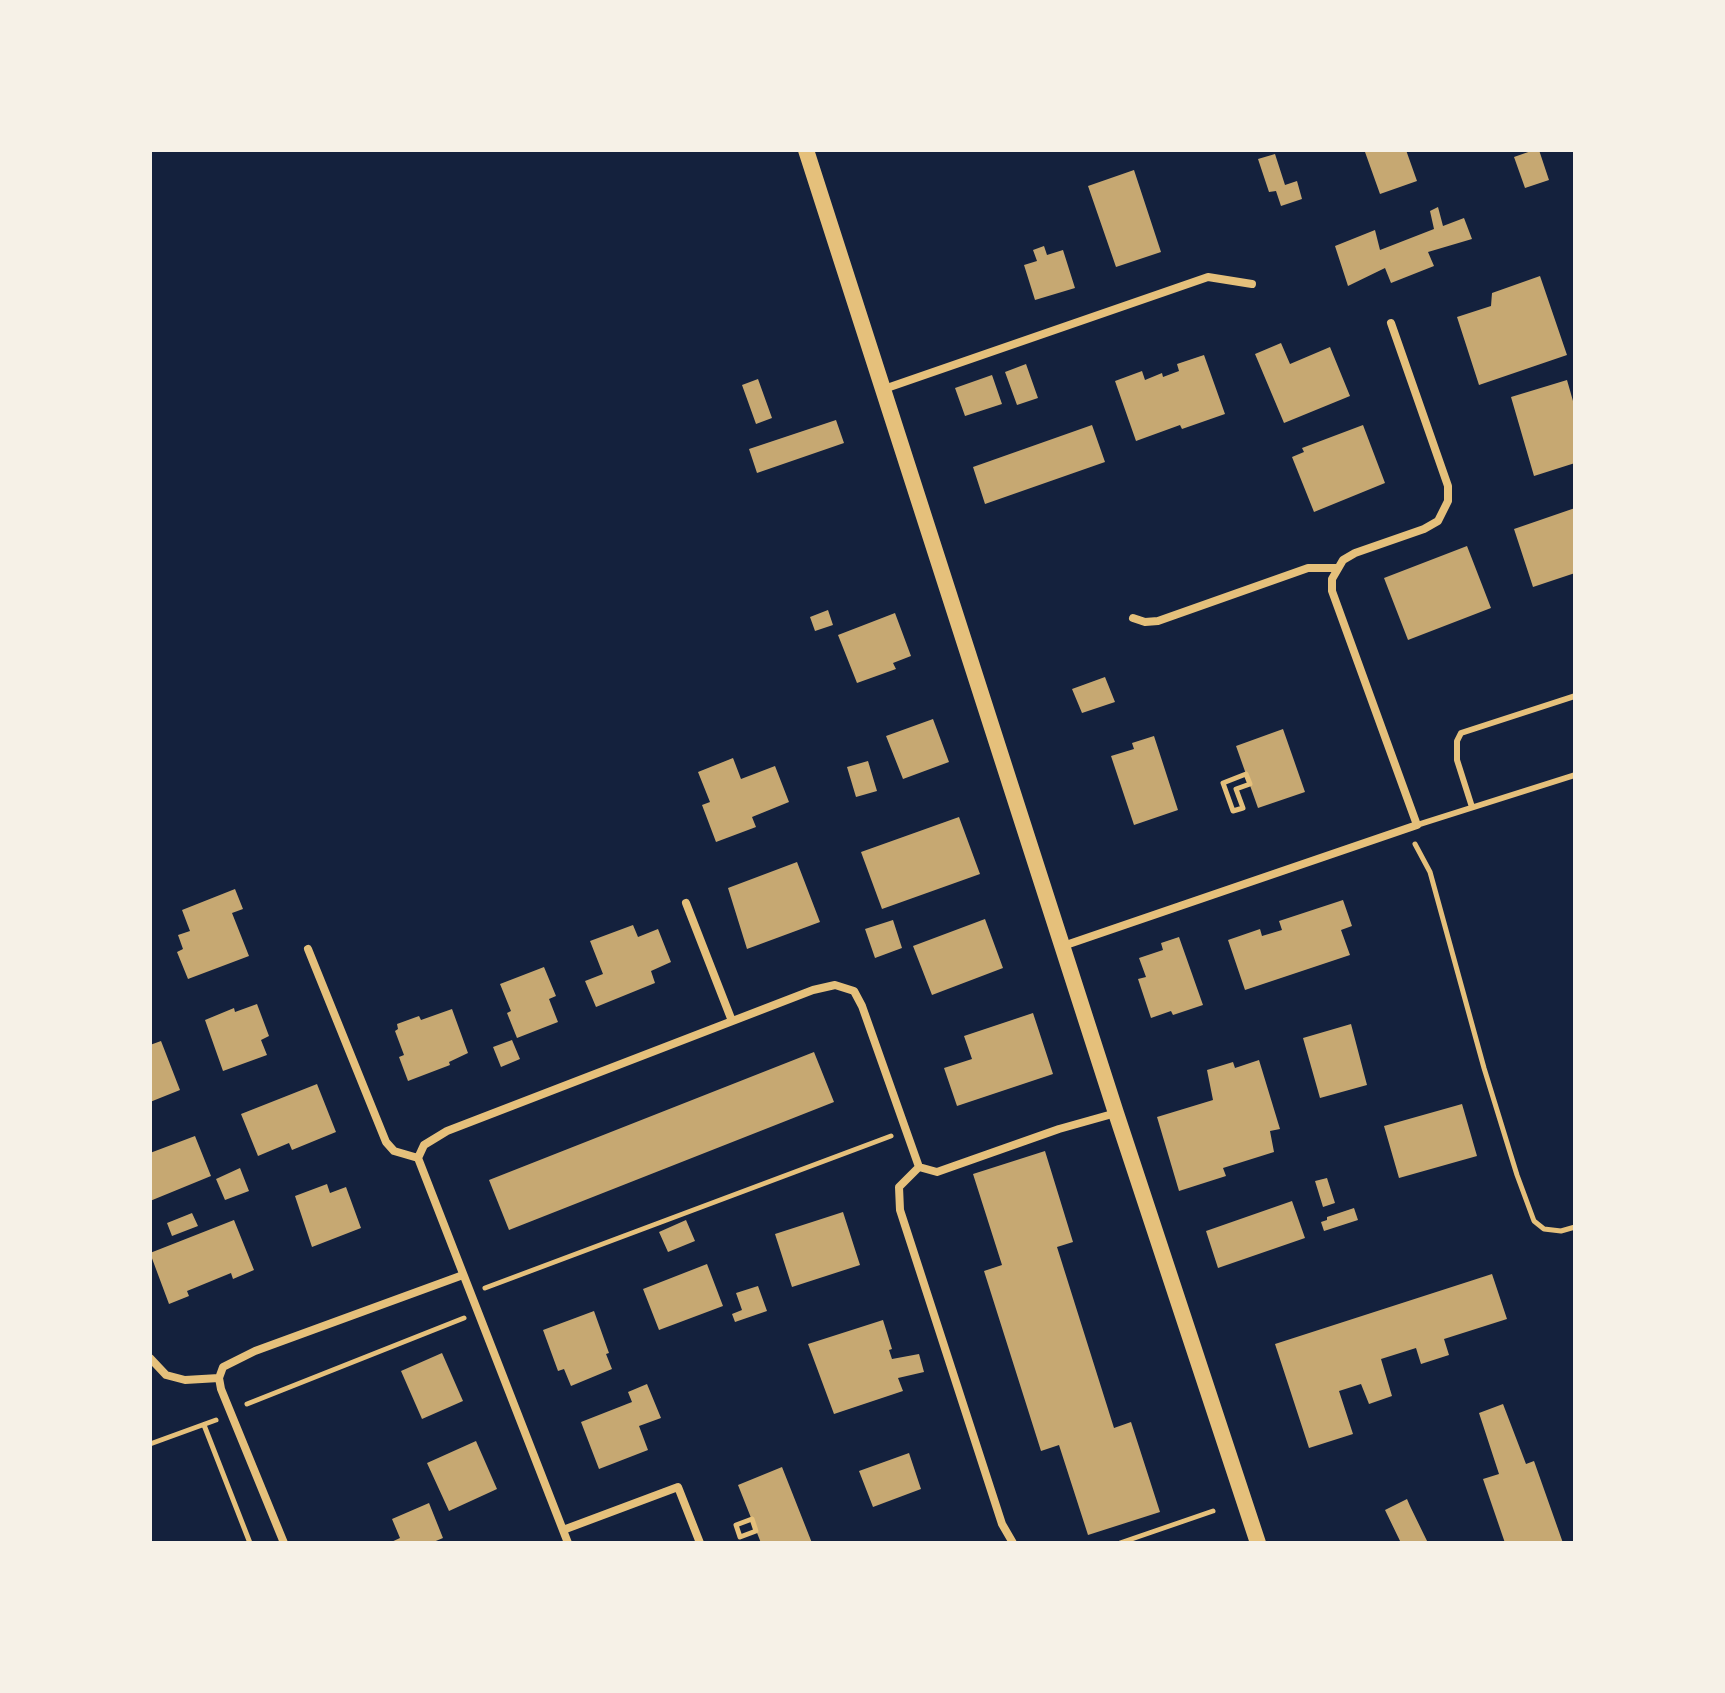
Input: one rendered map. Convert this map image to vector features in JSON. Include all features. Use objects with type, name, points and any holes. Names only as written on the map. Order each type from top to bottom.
[{"type":"main road","points":[[806,150],[1258,1543]]},
{"type":"street","points":[[884,389],[1208,277],[1252,284]]},
{"type":"street","points":[[1062,946],[1417,825],[1332,591],[1336,568],[1343,560],[1424,529],[1438,521],[1448,501],[1448,486],[1391,323]]},
{"type":"street","points":[[1133,618],[1145,622],[1158,621],[1308,568],[1336,568]]},
{"type":"street","points":[[686,903],[732,1021]]},
{"type":"street","points":[[308,949],[386,1142],[394,1151],[418,1158]]},
{"type":"street","points":[[568,1543],[418,1158],[424,1145],[447,1131],[813,990],[835,985],[854,991],[862,1006],[919,1167]]},
{"type":"street","points":[[919,1167],[937,1172],[1059,1129],[1116,1113]]},
{"type":"street","points":[[919,1167],[899,1187],[900,1210],[1002,1524],[1013,1543]]},
{"type":"street","points":[[284,1543],[230,1414],[219,1378],[223,1367],[234,1360],[463,1275]]},
{"type":"street","points":[[150,1358],[166,1375],[185,1380],[219,1378]]},
{"type":"street","points":[[563,1530],[678,1487],[700,1543]]},
{"type":"lane","points":[[1472,807],[1457,760],[1457,741],[1461,733],[1575,696]]},
{"type":"lane","points":[[1417,825],[1575,775]]},
{"type":"path","points":[[1246,774],[1250,784],[1236,789],[1243,808],[1233,811],[1223,783],[1246,774]]},
{"type":"path","points":[[1407,829],[1430,872],[1484,1068],[1534,1221],[1544,1229],[1561,1231],[1575,1227]]},
{"type":"path","points":[[150,1444],[204,1425],[250,1402],[466,1317],[469,1294],[894,1135],[899,1154],[912,1149]]},
{"type":"path","points":[[204,1425],[250,1543]]},
{"type":"path","points":[[1120,1543],[1213,1511]]},
{"type":"building","points":[[1406,150],[1417,181],[1380,194],[1365,152]]},
{"type":"building","points":[[1539,150],[1549,180],[1525,188],[1514,157]]},
{"type":"building","points":[[1275,154],[1285,185],[1297,181],[1302,199],[1281,206],[1276,191],[1269,192],[1258,159]]},
{"type":"building","points":[[1134,170],[1161,252],[1116,267],[1088,186]]},
{"type":"building","points":[[1438,207],[1443,226],[1464,218],[1472,239],[1428,252],[1434,266],[1391,283],[1385,268],[1348,286],[1335,246],[1375,230],[1380,250],[1434,229],[1430,211]]},
{"type":"building","points":[[1044,246],[1047,255],[1063,250],[1075,288],[1035,300],[1024,265],[1037,261],[1033,250]]},
{"type":"building","points":[[1540,276],[1567,355],[1479,385],[1457,317],[1491,306],[1492,293]]},
{"type":"building","points":[[1281,343],[1290,364],[1330,347],[1350,396],[1284,423],[1255,354]]},
{"type":"building","points":[[1204,355],[1225,414],[1182,429],[1180,425],[1136,441],[1115,381],[1142,371],[1145,380],[1162,373],[1163,377],[1179,371],[1177,364]]},
{"type":"building","points":[[1026,364],[1038,398],[1017,405],[1005,372]]},
{"type":"building","points":[[992,375],[1002,404],[965,416],[955,388]]},
{"type":"building","points":[[758,379],[772,418],[756,424],[742,385]]},
{"type":"building","points":[[1567,380],[1575,408],[1575,463],[1534,476],[1511,397]]},
{"type":"building","points":[[836,420],[844,443],[757,473],[749,449]]},
{"type":"building","points":[[1092,425],[1105,462],[985,504],[973,467]]},
{"type":"building","points":[[1363,425],[1385,483],[1314,512],[1292,457],[1304,452],[1302,448]]},
{"type":"building","points":[[1575,508],[1575,573],[1533,587],[1514,529]]},
{"type":"building","points":[[1467,546],[1491,608],[1408,640],[1384,578]]},
{"type":"building","points":[[828,610],[833,625],[815,631],[810,617]]},
{"type":"building","points":[[895,613],[911,656],[893,663],[896,669],[857,683],[838,635]]},
{"type":"building","points":[[1105,677],[1115,702],[1082,713],[1072,689]]},
{"type":"building","points":[[933,719],[949,762],[903,779],[886,736]]},
{"type":"building","points":[[1283,729],[1305,792],[1258,808],[1236,746]]},
{"type":"building","points":[[1154,736],[1178,810],[1134,825],[1111,756],[1134,749],[1132,743]]},
{"type":"building","points":[[733,758],[741,779],[775,766],[789,802],[752,817],[756,827],[716,842],[702,805],[710,802],[698,772]]},
{"type":"building","points":[[868,761],[877,791],[856,797],[847,767]]},
{"type":"building","points":[[959,817],[980,874],[882,909],[861,852]]},
{"type":"building","points":[[797,862],[820,922],[747,949],[728,888]]},
{"type":"building","points":[[235,889],[243,909],[232,913],[249,956],[188,979],[177,952],[183,949],[178,935],[190,931],[182,910]]},
{"type":"building","points":[[1343,900],[1352,926],[1341,930],[1350,955],[1245,990],[1228,940],[1260,929],[1262,936],[1282,930],[1279,921]]},
{"type":"building","points":[[985,919],[1003,968],[932,995],[913,946]]},
{"type":"building","points":[[893,920],[902,948],[875,958],[865,929]]},
{"type":"building","points":[[633,925],[638,937],[658,929],[671,962],[651,971],[655,983],[596,1007],[585,981],[603,974],[590,941]]},
{"type":"building","points":[[1179,937],[1203,1005],[1173,1015],[1171,1011],[1151,1018],[1138,979],[1146,977],[1139,958],[1163,950],[1161,943]]},
{"type":"building","points":[[544,967],[556,996],[549,999],[558,1022],[517,1038],[500,984]]},
{"type":"building","points":[[257,1004],[269,1036],[261,1040],[267,1055],[223,1071],[205,1020],[234,1008],[235,1012]]},
{"type":"building","points":[[452,1009],[468,1053],[449,1062],[450,1065],[408,1081],[399,1057],[404,1055],[395,1031],[397,1024],[419,1016],[421,1020]]},
{"type":"building","points":[[1033,1013],[1053,1074],[957,1106],[944,1068],[972,1059],[964,1036]]},
{"type":"building","points":[[1351,1024],[1367,1085],[1320,1098],[1303,1038]]},
{"type":"building","points":[[512,1040],[520,1059],[501,1067],[493,1047]]},
{"type":"building","points":[[161,1041],[180,1090],[150,1102],[150,1045]]},
{"type":"building","points":[[814,1052],[834,1102],[509,1230],[489,1180]]},
{"type":"building","points":[[1259,1060],[1280,1129],[1270,1131],[1274,1152],[1223,1168],[1226,1176],[1179,1191],[1157,1117],[1213,1100],[1207,1070],[1233,1062],[1235,1068]]},
{"type":"building","points":[[317,1084],[336,1132],[292,1150],[289,1143],[258,1156],[241,1114]]},
{"type":"building","points":[[1462,1104],[1477,1156],[1399,1178],[1384,1126]]},
{"type":"building","points":[[195,1136],[211,1176],[150,1201],[150,1153]]},
{"type":"building","points":[[1045,1151],[1073,1242],[1057,1247],[1114,1428],[1131,1422],[1160,1512],[1088,1535],[1059,1445],[1041,1451],[984,1271],[1002,1265],[973,1174]]},
{"type":"building","points":[[240,1168],[249,1191],[225,1200],[216,1179]]},
{"type":"building","points":[[1327,1178],[1335,1203],[1323,1207],[1315,1181]]},
{"type":"building","points":[[327,1184],[330,1193],[346,1187],[361,1228],[312,1247],[295,1196]]},
{"type":"building","points":[[1292,1201],[1305,1238],[1218,1268],[1206,1231]]},
{"type":"building","points":[[1354,1208],[1358,1220],[1324,1231],[1321,1222],[1327,1217]]},
{"type":"building","points":[[843,1212],[860,1265],[792,1287],[775,1234]]},
{"type":"building","points":[[192,1213],[198,1226],[172,1236],[167,1223]]},
{"type":"building","points":[[234,1220],[254,1270],[233,1279],[231,1273],[187,1291],[189,1296],[169,1304],[150,1253]]},
{"type":"building","points":[[686,1220],[695,1241],[668,1252],[659,1232]]},
{"type":"building","points":[[707,1264],[723,1306],[659,1330],[643,1289]]},
{"type":"building","points":[[1492,1274],[1507,1319],[1444,1339],[1449,1355],[1421,1364],[1416,1348],[1381,1359],[1392,1396],[1369,1404],[1361,1384],[1339,1391],[1353,1434],[1309,1448],[1275,1344]]},
{"type":"building","points":[[758,1286],[767,1311],[735,1322],[732,1314],[742,1310],[736,1293]]},
{"type":"building","points":[[594,1311],[612,1369],[571,1386],[564,1369],[558,1371],[543,1330]]},
{"type":"building","points":[[883,1320],[892,1359],[919,1354],[924,1372],[898,1378],[903,1391],[834,1414],[808,1344]]},
{"type":"building","points":[[442,1353],[463,1401],[422,1419],[401,1371]]},
{"type":"building","points":[[647,1384],[661,1418],[639,1426],[648,1450],[599,1469],[581,1422],[632,1402],[628,1392]]},
{"type":"building","points":[[1503,1404],[1526,1464],[1534,1461],[1563,1543],[1505,1543],[1483,1479],[1499,1474],[1479,1413]]},
{"type":"building","points":[[476,1441],[497,1489],[449,1511],[427,1463]]},
{"type":"building","points":[[909,1453],[921,1489],[873,1507],[859,1471]]},
{"type":"building","points":[[782,1467],[812,1543],[761,1543],[738,1485]]},
{"type":"building","points":[[1407,1499],[1428,1543],[1401,1543],[1385,1510]]},
{"type":"building","points":[[429,1503],[443,1538],[431,1543],[389,1543],[400,1538],[392,1519]]}]
